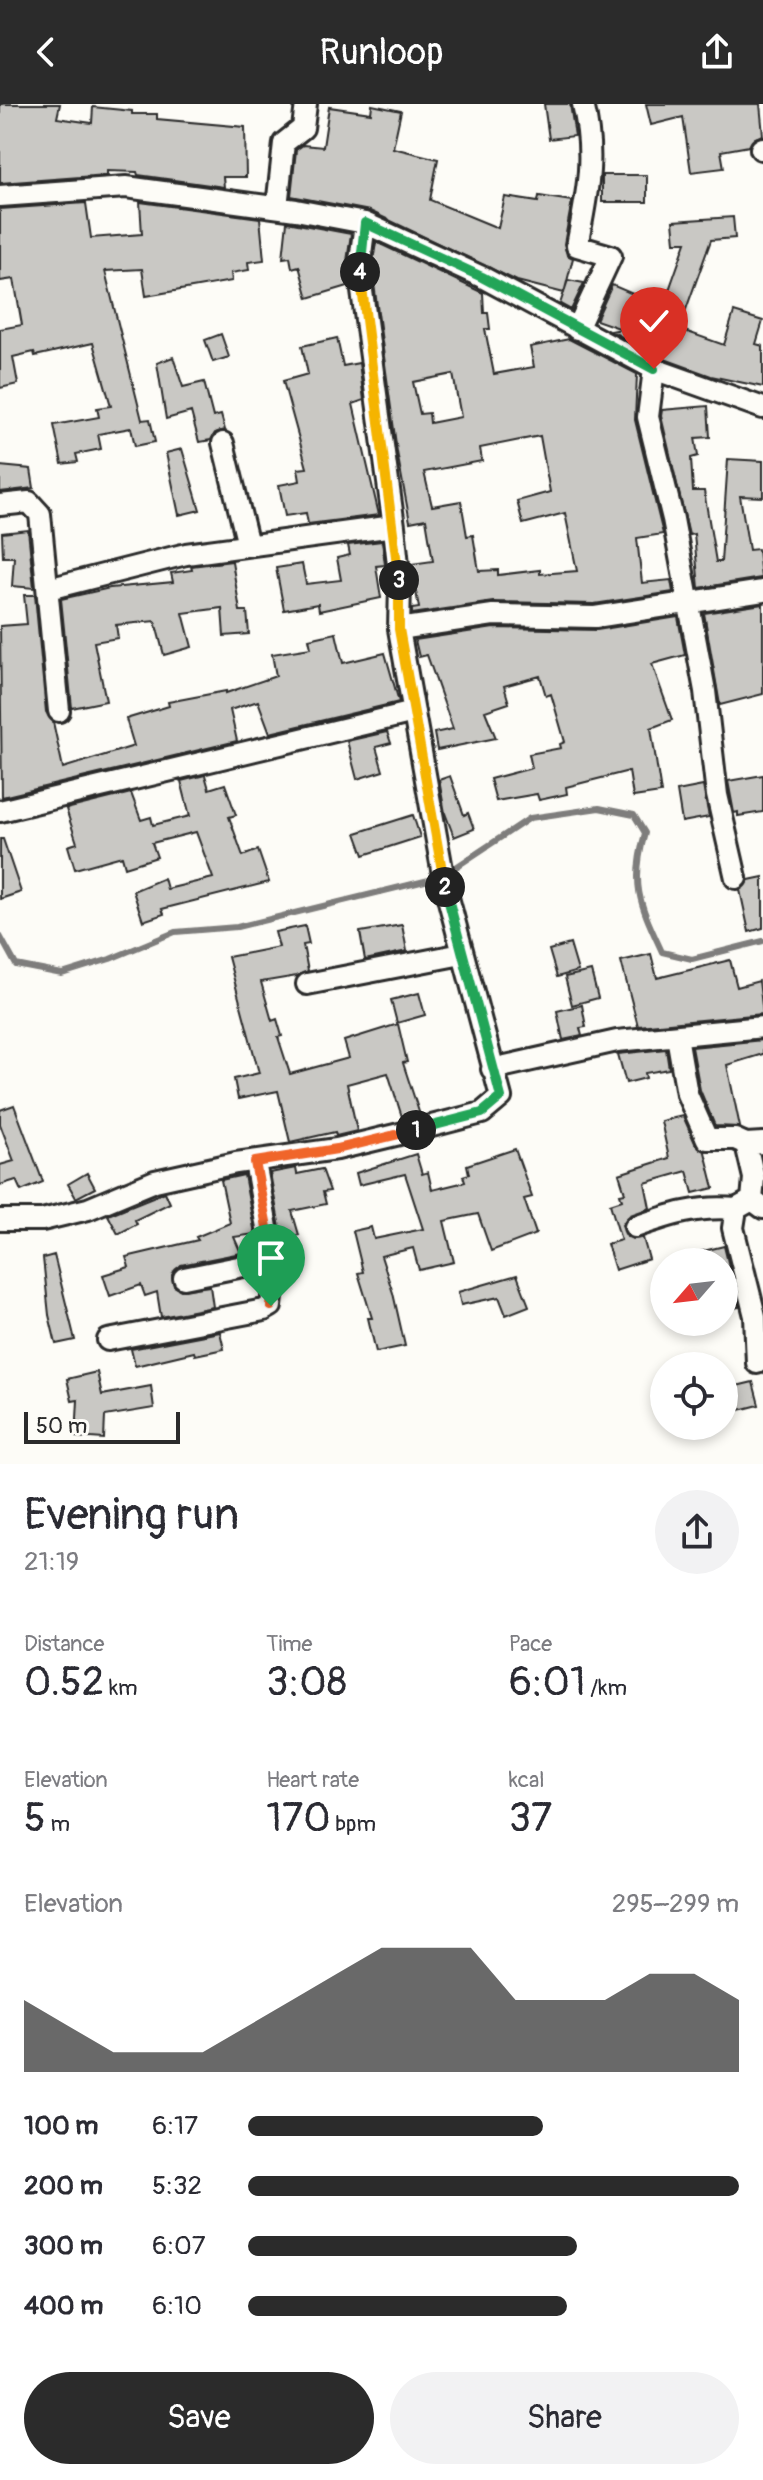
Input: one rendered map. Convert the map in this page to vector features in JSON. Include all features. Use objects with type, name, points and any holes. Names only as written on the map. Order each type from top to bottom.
[{"type":"street","points":[[277,207],[284,143],[303,128],[306,104]]},
{"type":"street","points":[[577,329],[611,256],[577,246],[589,173],[591,138],[583,104]]},
{"type":"street","points":[[0,196],[126,187],[277,207],[365,223],[482,277],[654,369],[763,408]]},
{"type":"street","points":[[0,1220],[42,1220],[88,1209],[155,1181],[337,1149],[482,1113],[501,1097],[445,886],[399,629],[400,584],[394,526],[359,269],[365,223]]},
{"type":"street","points":[[654,369],[648,417],[673,519],[705,691],[717,795],[736,878]]},
{"type":"street","points":[[223,443],[248,545]]},
{"type":"street","points":[[0,505],[29,502],[37,507],[40,514],[59,711]]},
{"type":"street","points":[[48,589],[186,554],[394,526]]},
{"type":"street","points":[[399,629],[493,615],[595,617],[724,594],[763,591]]},
{"type":"street","points":[[0,811],[414,712]]},
{"type":"street","points":[[307,984],[462,954]]},
{"type":"street","points":[[492,1069],[617,1041],[763,1027]]},
{"type":"street","points":[[677,1036],[687,1094],[707,1139],[735,1139],[754,1144],[750,1206],[733,1228],[755,1316],[757,1363]]},
{"type":"street","points":[[108,1340],[264,1310],[271,1306],[274,1298],[273,1260],[255,1162]]},
{"type":"street","points":[[635,1227],[701,1209],[750,1206]]},
{"type":"street","points":[[184,1278],[273,1260]]},
{"type":"building","points":[[0,104],[60,104],[57,118],[92,123],[93,107],[132,111],[132,114],[157,114],[157,119],[245,127],[246,177],[223,177],[224,187],[138,175],[137,172],[107,171],[107,175],[0,183]]},
{"type":"building","points":[[544,104],[570,104],[575,136],[549,139]]},
{"type":"building","points":[[646,104],[760,104],[763,135],[755,138],[749,146],[721,151],[724,168],[691,172],[683,117],[651,125]]},
{"type":"building","points":[[372,105],[401,111],[393,148],[438,159],[430,200],[498,228],[505,197],[538,202],[539,196],[572,201],[564,244],[567,255],[573,258],[564,293],[517,281],[370,211],[291,196],[296,150],[303,145],[323,147],[329,107],[371,113]]},
{"type":"building","points":[[602,175],[647,175],[647,202],[602,202]]},
{"type":"building","points":[[140,202],[260,218],[264,260],[248,262],[249,270],[231,273],[232,281],[146,296],[142,269],[105,271],[142,420],[150,419],[155,442],[135,446],[131,428],[98,434],[101,449],[76,454],[78,462],[62,464],[54,425],[99,417],[97,408],[111,406],[93,343],[35,356],[34,352],[13,357],[18,384],[0,388],[0,329],[22,325],[14,279],[0,281],[0,209],[86,203],[91,238],[142,234]]},
{"type":"building","points":[[733,217],[735,238],[711,240],[679,329],[724,345],[734,312],[763,321],[756,344],[763,346],[763,387],[711,376],[659,357],[611,331],[622,329],[596,320],[612,285],[663,307],[686,242],[675,242],[673,221]]},
{"type":"building","points":[[287,222],[351,234],[346,268],[348,286],[308,298],[299,266],[292,268],[290,257],[283,258]]},
{"type":"building","points":[[376,242],[483,293],[484,313],[488,313],[490,329],[485,329],[494,374],[534,367],[530,347],[569,339],[637,374],[635,420],[663,534],[637,538],[642,583],[671,580],[673,592],[594,604],[493,602],[412,614],[412,609],[419,608],[411,564],[433,561],[426,519],[410,522],[397,452],[372,269]],"holes":[[[453,374],[461,417],[430,423],[429,413],[420,414],[413,382]],[[540,436],[550,492],[517,501],[523,524],[565,513],[577,571],[540,574],[540,570],[498,575],[498,570],[479,571],[473,535],[467,536],[461,501],[432,506],[424,472],[482,461],[480,448]]]},
{"type":"building","points":[[568,280],[584,283],[571,310],[560,304]]},
{"type":"building","points":[[221,334],[229,357],[213,362],[205,340]]},
{"type":"building","points":[[337,338],[343,366],[359,363],[364,400],[353,404],[379,515],[308,524],[306,513],[285,516],[279,485],[300,481],[298,469],[307,468],[283,381],[308,374],[302,346]]},
{"type":"building","points":[[173,357],[183,387],[204,382],[213,417],[221,415],[225,430],[215,433],[211,440],[199,442],[191,412],[166,419],[157,363]]},
{"type":"building","points":[[708,406],[710,437],[695,438],[698,456],[691,458],[693,491],[704,491],[716,562],[721,562],[728,459],[763,461],[763,497],[740,496],[749,550],[758,549],[761,578],[699,588],[694,534],[689,535],[661,416],[662,410]]},
{"type":"building","points":[[182,449],[200,510],[179,515],[166,453]]},
{"type":"building","points":[[0,466],[31,469],[34,488],[0,492]]},
{"type":"building","points":[[28,530],[34,588],[12,586],[14,557],[3,557],[2,533]]},
{"type":"building","points":[[382,541],[385,565],[376,566],[381,598],[319,611],[318,604],[284,610],[276,568],[302,564],[306,584],[341,580],[337,558],[350,555],[348,545]]},
{"type":"building","points":[[232,561],[240,611],[247,611],[249,634],[224,636],[222,608],[183,613],[192,647],[164,655],[155,621],[116,625],[118,638],[94,642],[106,701],[72,708],[61,599],[110,588],[173,582],[171,573],[192,570],[191,566]]},
{"type":"building","points":[[24,595],[35,595],[46,712],[53,722],[63,768],[134,746],[126,719],[169,706],[168,702],[226,693],[276,676],[272,654],[311,648],[309,639],[336,633],[343,663],[385,653],[399,702],[270,733],[258,701],[230,710],[237,741],[2,797],[0,626],[27,624]]},
{"type":"building","points":[[763,604],[763,694],[720,705],[704,613]]},
{"type":"building","points":[[678,617],[685,655],[652,664],[672,720],[651,728],[661,793],[633,797],[629,771],[566,787],[567,794],[539,800],[537,794],[496,801],[490,779],[532,768],[529,754],[561,748],[560,744],[565,742],[551,694],[546,696],[540,676],[504,686],[509,703],[485,711],[496,738],[437,750],[434,733],[453,729],[427,655],[419,657],[415,640],[494,628],[597,630]]},
{"type":"building","points":[[387,732],[391,743],[376,747],[383,771],[357,779],[347,741]]},
{"type":"building","points":[[205,775],[209,789],[225,784],[236,815],[229,817],[243,856],[258,850],[269,882],[162,909],[164,914],[143,921],[133,891],[164,878],[167,889],[213,878],[196,832],[152,843],[157,857],[125,867],[122,856],[75,869],[68,846],[77,843],[66,809],[131,793],[141,820],[151,817],[153,825],[190,816],[181,781]]},
{"type":"building","points":[[763,775],[763,812],[738,816],[738,812],[734,813],[728,781]]},
{"type":"building","points":[[450,776],[464,815],[468,813],[474,829],[454,837],[445,813],[439,780]]},
{"type":"building","points":[[703,786],[709,817],[682,822],[677,791]]},
{"type":"building","points":[[413,815],[420,837],[364,855],[356,833]]},
{"type":"building","points":[[0,839],[3,839],[21,892],[0,899]]},
{"type":"building","points":[[763,877],[763,928],[749,932],[740,890],[749,880]]},
{"type":"building","points":[[402,925],[407,951],[365,960],[360,932]]},
{"type":"building","points":[[305,926],[309,944],[303,945],[308,971],[261,982],[272,1021],[277,1019],[282,1036],[278,1037],[290,1074],[349,1058],[344,1041],[398,1024],[407,1062],[403,1063],[420,1115],[403,1120],[388,1073],[347,1084],[357,1131],[336,1136],[335,1132],[290,1142],[278,1091],[238,1099],[234,1079],[259,1073],[228,957],[279,947],[275,932]]},
{"type":"building","points":[[570,944],[578,971],[557,977],[549,950]]},
{"type":"building","points":[[651,954],[657,978],[730,960],[737,987],[759,981],[763,1014],[638,1026],[621,961]]},
{"type":"building","points":[[591,971],[598,998],[572,1005],[565,977]]},
{"type":"building","points":[[419,993],[425,1015],[397,1023],[391,1000]]},
{"type":"building","points":[[582,1005],[586,1027],[580,1028],[582,1036],[563,1040],[557,1011]]},
{"type":"building","points":[[763,1040],[763,1054],[727,1065],[740,1127],[715,1126],[700,1090],[692,1047]]},
{"type":"building","points":[[666,1049],[669,1069],[645,1073],[646,1078],[626,1083],[618,1054]]},
{"type":"building","points":[[14,1105],[43,1182],[21,1191],[16,1180],[0,1185],[0,1165],[14,1161],[0,1124],[0,1110]]},
{"type":"building","points":[[683,1116],[696,1145],[705,1152],[714,1188],[693,1193],[687,1171],[645,1183],[650,1208],[630,1215],[622,1225],[627,1237],[643,1238],[649,1259],[615,1270],[607,1244],[621,1240],[610,1204],[622,1200],[620,1194],[625,1193],[619,1174],[669,1158],[661,1121]]},
{"type":"building","points":[[515,1149],[532,1197],[524,1199],[536,1234],[491,1251],[478,1214],[444,1221],[454,1262],[419,1270],[413,1248],[381,1256],[405,1346],[376,1352],[368,1318],[372,1318],[358,1273],[363,1272],[353,1231],[371,1227],[374,1239],[423,1229],[405,1174],[359,1185],[356,1173],[416,1154],[422,1174],[428,1172],[432,1190],[465,1182],[463,1176],[469,1174],[467,1165]]},
{"type":"building","points":[[296,1168],[297,1174],[322,1169],[330,1191],[323,1192],[326,1204],[292,1211],[299,1235],[282,1239],[270,1173]]},
{"type":"building","points":[[87,1173],[95,1188],[76,1198],[68,1184]]},
{"type":"building","points":[[244,1175],[255,1234],[234,1237],[241,1253],[181,1265],[172,1275],[174,1286],[181,1290],[210,1286],[213,1307],[161,1317],[157,1292],[145,1296],[141,1285],[110,1296],[103,1275],[129,1267],[126,1257],[198,1240],[196,1237],[230,1223],[221,1180]]},
{"type":"building","points":[[165,1192],[170,1203],[135,1220],[137,1224],[118,1234],[108,1215]]},
{"type":"building","points":[[54,1255],[75,1340],[56,1344],[49,1315],[43,1258]]},
{"type":"building","points":[[517,1275],[529,1306],[506,1315],[499,1297],[461,1305],[458,1292]]},
{"type":"building","points":[[220,1332],[224,1349],[195,1355],[194,1352],[135,1366],[131,1349]]},
{"type":"building","points":[[97,1372],[102,1395],[151,1386],[154,1408],[105,1416],[104,1439],[76,1437],[78,1400],[72,1401],[67,1379]]},
{"type":"building","points":[[753,1382],[759,1405],[738,1410],[738,1386]]},
{"type":"waterway","points":[[450,871],[530,818],[599,808],[634,815],[645,833],[638,867],[640,894],[662,952],[692,959],[763,941]]},
{"type":"waterway","points":[[0,936],[16,965],[62,974],[110,959],[175,932],[237,927],[433,879]]},
{"type":"route","points":[[271,1306],[275,1271],[255,1162],[337,1149],[482,1113],[493,1107],[501,1097],[445,886],[399,629],[400,584],[394,526],[359,269],[365,223],[482,277],[654,369]]}]
